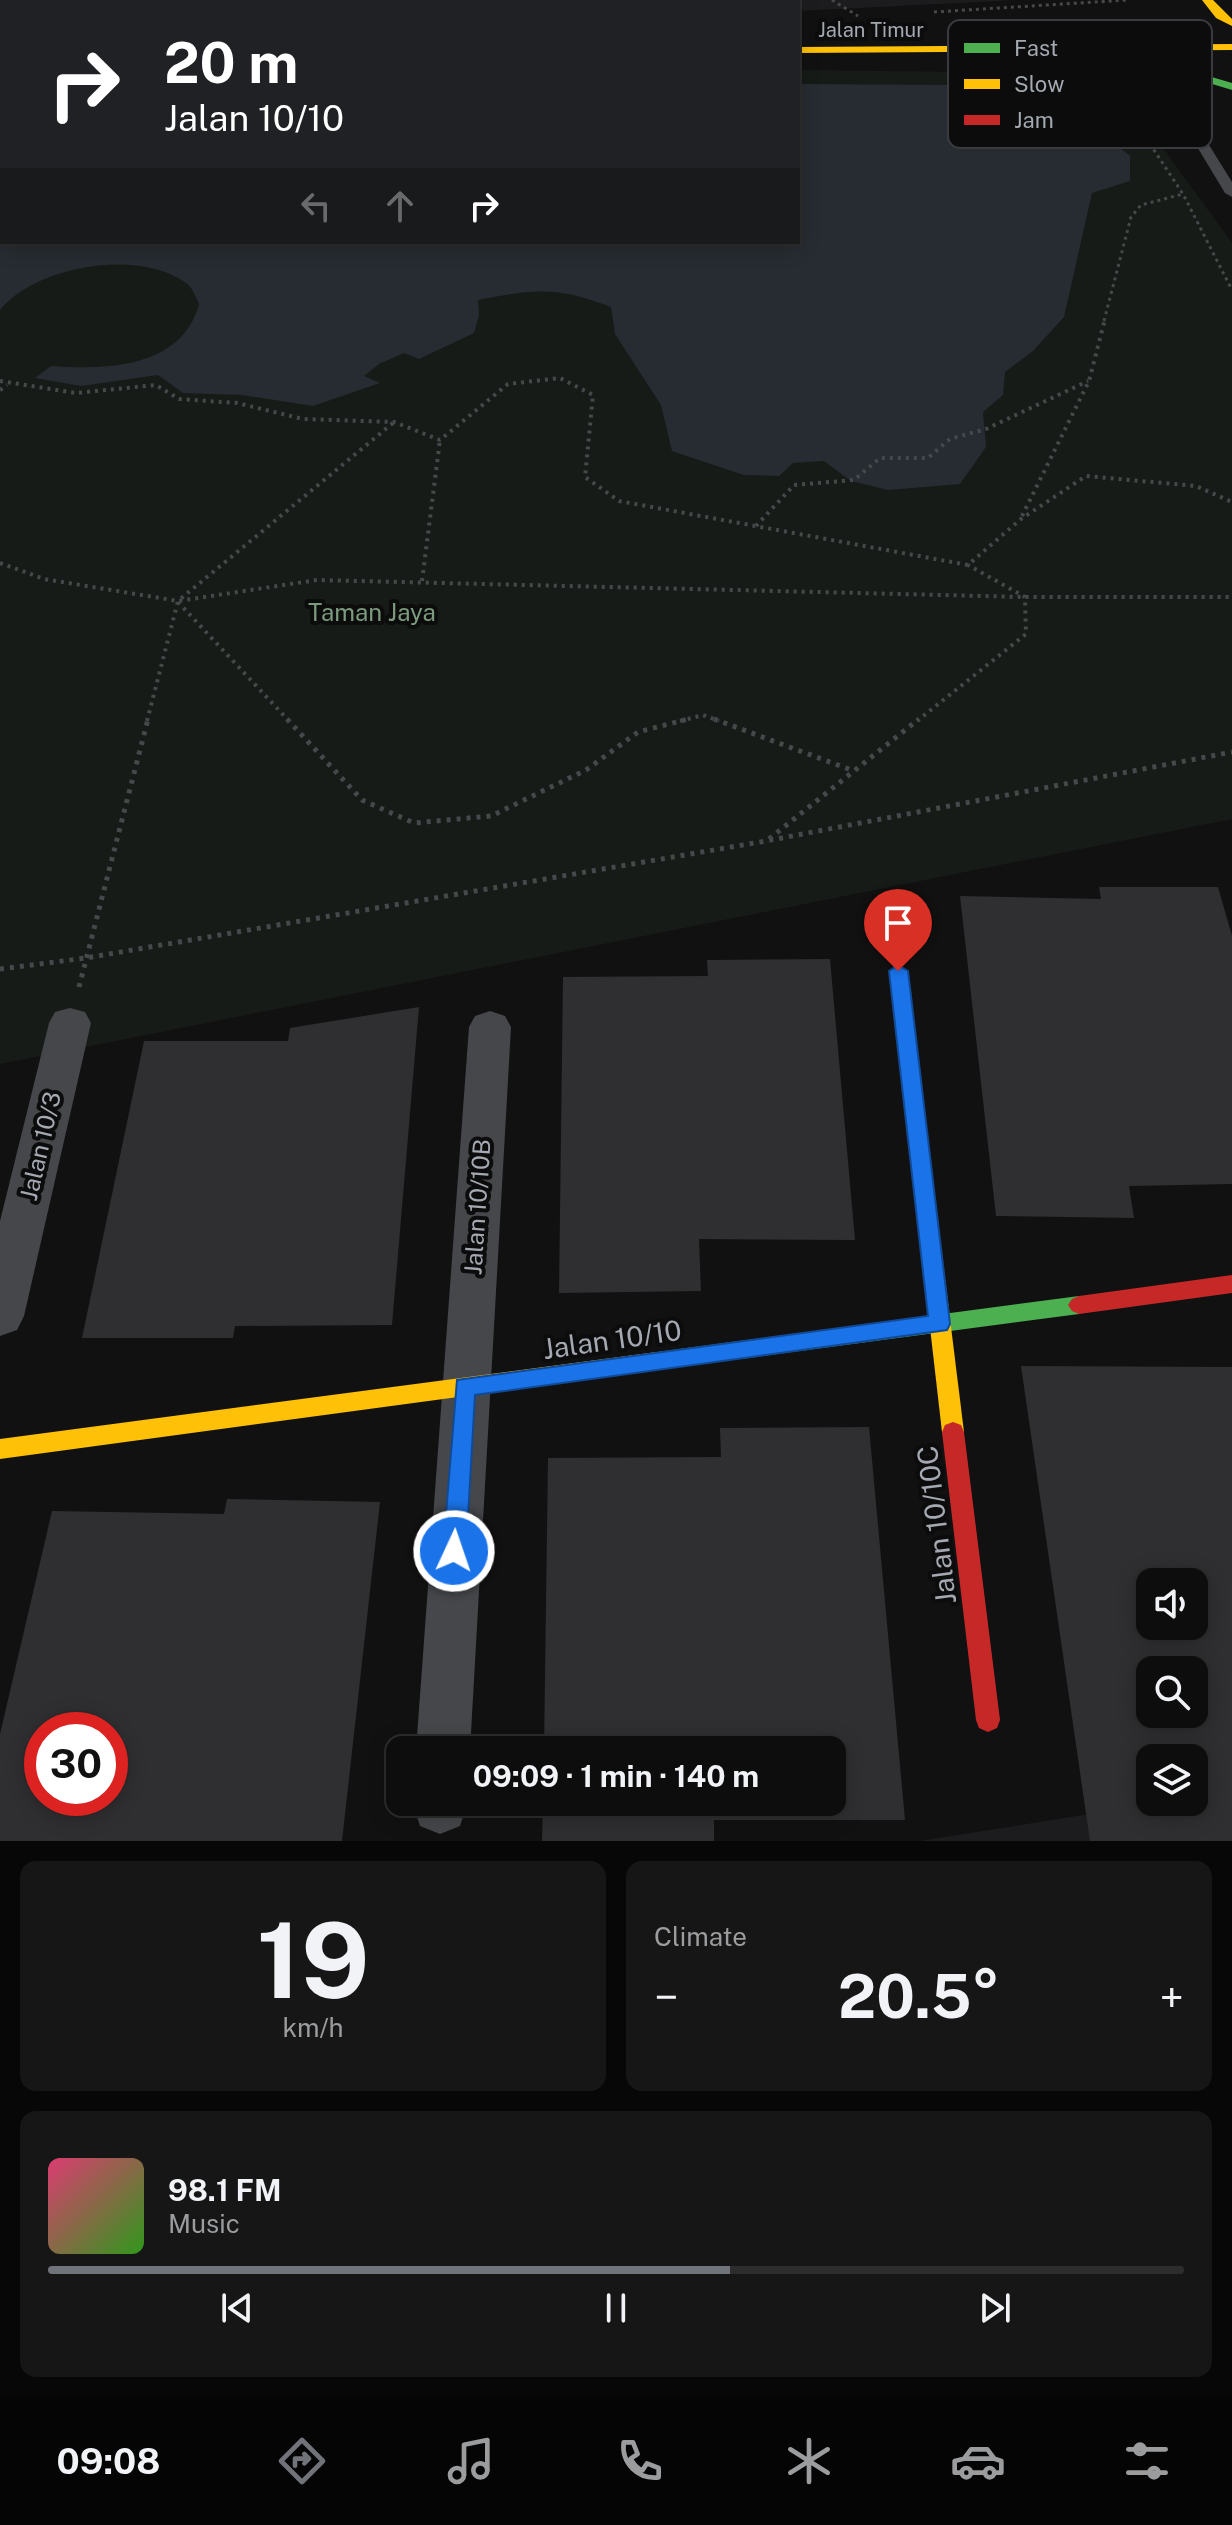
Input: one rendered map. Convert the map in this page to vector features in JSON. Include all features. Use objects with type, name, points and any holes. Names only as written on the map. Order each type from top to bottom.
[{"type":"main road","points":[[1207,0],[1220,16],[1232,23]]},
{"type":"main road","name":"Jalan Timur","points":[[1212,30],[1232,30]]},
{"type":"main road","name":"Jalan Timur","points":[[800,38],[948,35]]},
{"type":"main road","name":"Jalan Timur","points":[[1212,47],[1232,47]]},
{"type":"main road","name":"Jalan Timur","points":[[800,50],[948,51]]},
{"type":"main road","points":[[1212,81],[1232,87]]},
{"type":"main road","name":"Jalan 10/10C","points":[[898,971],[988,1720]]},
{"type":"main road","name":"Jalan 10/10","points":[[0,1449],[1232,1284]]},
{"type":"street","name":"Jalan 10/3","points":[[0,1316],[70,1023]]},
{"type":"street","name":"Jalan 10/10B","points":[[444,1736],[490,1027]]},
{"type":"lane","points":[[1204,148],[1232,193]]},
{"type":"path","points":[[919,13],[1128,0]]},
{"type":"path","points":[[844,16],[859,16]]},
{"type":"path","points":[[1153,148],[1183,194],[1232,290]]},
{"type":"path","points":[[1021,519],[1089,381],[1131,217],[1141,205],[1183,194]]},
{"type":"path","points":[[422,581],[440,440],[508,384],[560,378],[593,395],[585,477],[619,501],[968,565],[1025,597]]},
{"type":"path","points":[[0,381],[7,385],[76,393],[156,385],[179,399],[237,403],[303,419],[394,422],[440,440]]},
{"type":"path","points":[[756,526],[794,485],[854,480],[880,458],[928,458],[950,439],[986,429],[1089,381]]},
{"type":"path","points":[[0,390],[7,385]]},
{"type":"path","points":[[70,1023],[178,601],[394,422]]},
{"type":"path","points":[[968,565],[1021,519],[1086,476],[1196,486],[1232,502]]},
{"type":"path","points":[[0,563],[44,579],[178,601],[317,580],[1025,597],[1232,597]]},
{"type":"path","points":[[766,841],[1026,634],[1025,597]]},
{"type":"path","points":[[178,601],[362,800],[414,823],[491,816],[586,770],[638,732],[703,715],[854,771]]},
{"type":"path","points":[[0,969],[86,958],[766,841],[1232,752]]},
{"type":"shaded area","points":[[800,0],[1018,0],[800,11]]},
{"type":"shaded area","points":[[800,84],[948,85],[948,148],[1120,148],[1130,156],[1130,181],[1092,193],[1064,317],[1033,351],[1005,372],[1003,395],[983,412],[986,447],[960,484],[888,490],[851,481],[824,461],[793,463],[779,476],[744,475],[672,451],[661,405],[615,334],[611,307],[560,293],[530,292],[478,300],[479,315],[474,333],[419,359],[404,353],[379,364],[364,376],[380,383],[313,406],[242,395],[183,393],[158,375],[81,386],[35,378],[51,366],[95,367],[140,360],[159,353],[177,341],[190,325],[199,304],[188,285],[166,272],[142,266],[88,267],[38,282],[16,295],[0,310],[0,244],[800,244]]},
{"type":"shaded area","points":[[1136,1807],[1136,1816],[1208,1816],[1232,1841],[920,1841]]},
{"type":"green space","name":"Taman Jaya","points":[[800,70],[948,72],[948,148],[1163,148],[1232,243],[1232,819],[0,1064],[0,244],[800,244]]},
{"type":"building","points":[[1099,887],[1218,887],[1232,936],[1232,1184],[1129,1186],[1134,1218],[996,1216],[960,896],[1101,899]]},
{"type":"building","points":[[830,959],[855,1240],[699,1239],[701,1291],[559,1293],[563,977],[708,976],[707,960]]},
{"type":"building","points":[[419,1007],[392,1325],[235,1326],[233,1338],[82,1338],[144,1041],[288,1041],[290,1028]]},
{"type":"building","points":[[1021,1366],[1232,1367],[1232,1841],[1090,1841]]},
{"type":"building","points":[[869,1427],[905,1820],[714,1820],[714,1841],[542,1841],[543,1816],[846,1816],[846,1736],[544,1736],[548,1458],[721,1457],[720,1428]]},
{"type":"building","points":[[227,1499],[380,1502],[342,1841],[0,1841],[0,1734],[52,1511],[224,1514]]},
{"type":"traffic: fast","points":[[1212,81],[1232,87]]},
{"type":"traffic: fast","points":[[657,1361],[1079,1305]]},
{"type":"traffic: slow","points":[[1207,0],[1220,16],[1232,23]]},
{"type":"traffic: slow","points":[[1212,47],[1232,47]]},
{"type":"traffic: slow","points":[[800,50],[948,49]]},
{"type":"traffic: slow","points":[[898,971],[953,1432]]},
{"type":"traffic: slow","points":[[0,1449],[657,1361]]},
{"type":"traffic: jam","points":[[1079,1305],[1232,1284]]},
{"type":"traffic: jam","points":[[953,1432],[988,1720]]},
{"type":"route","points":[[454,1551],[465,1387],[940,1324],[898,971]]}]
